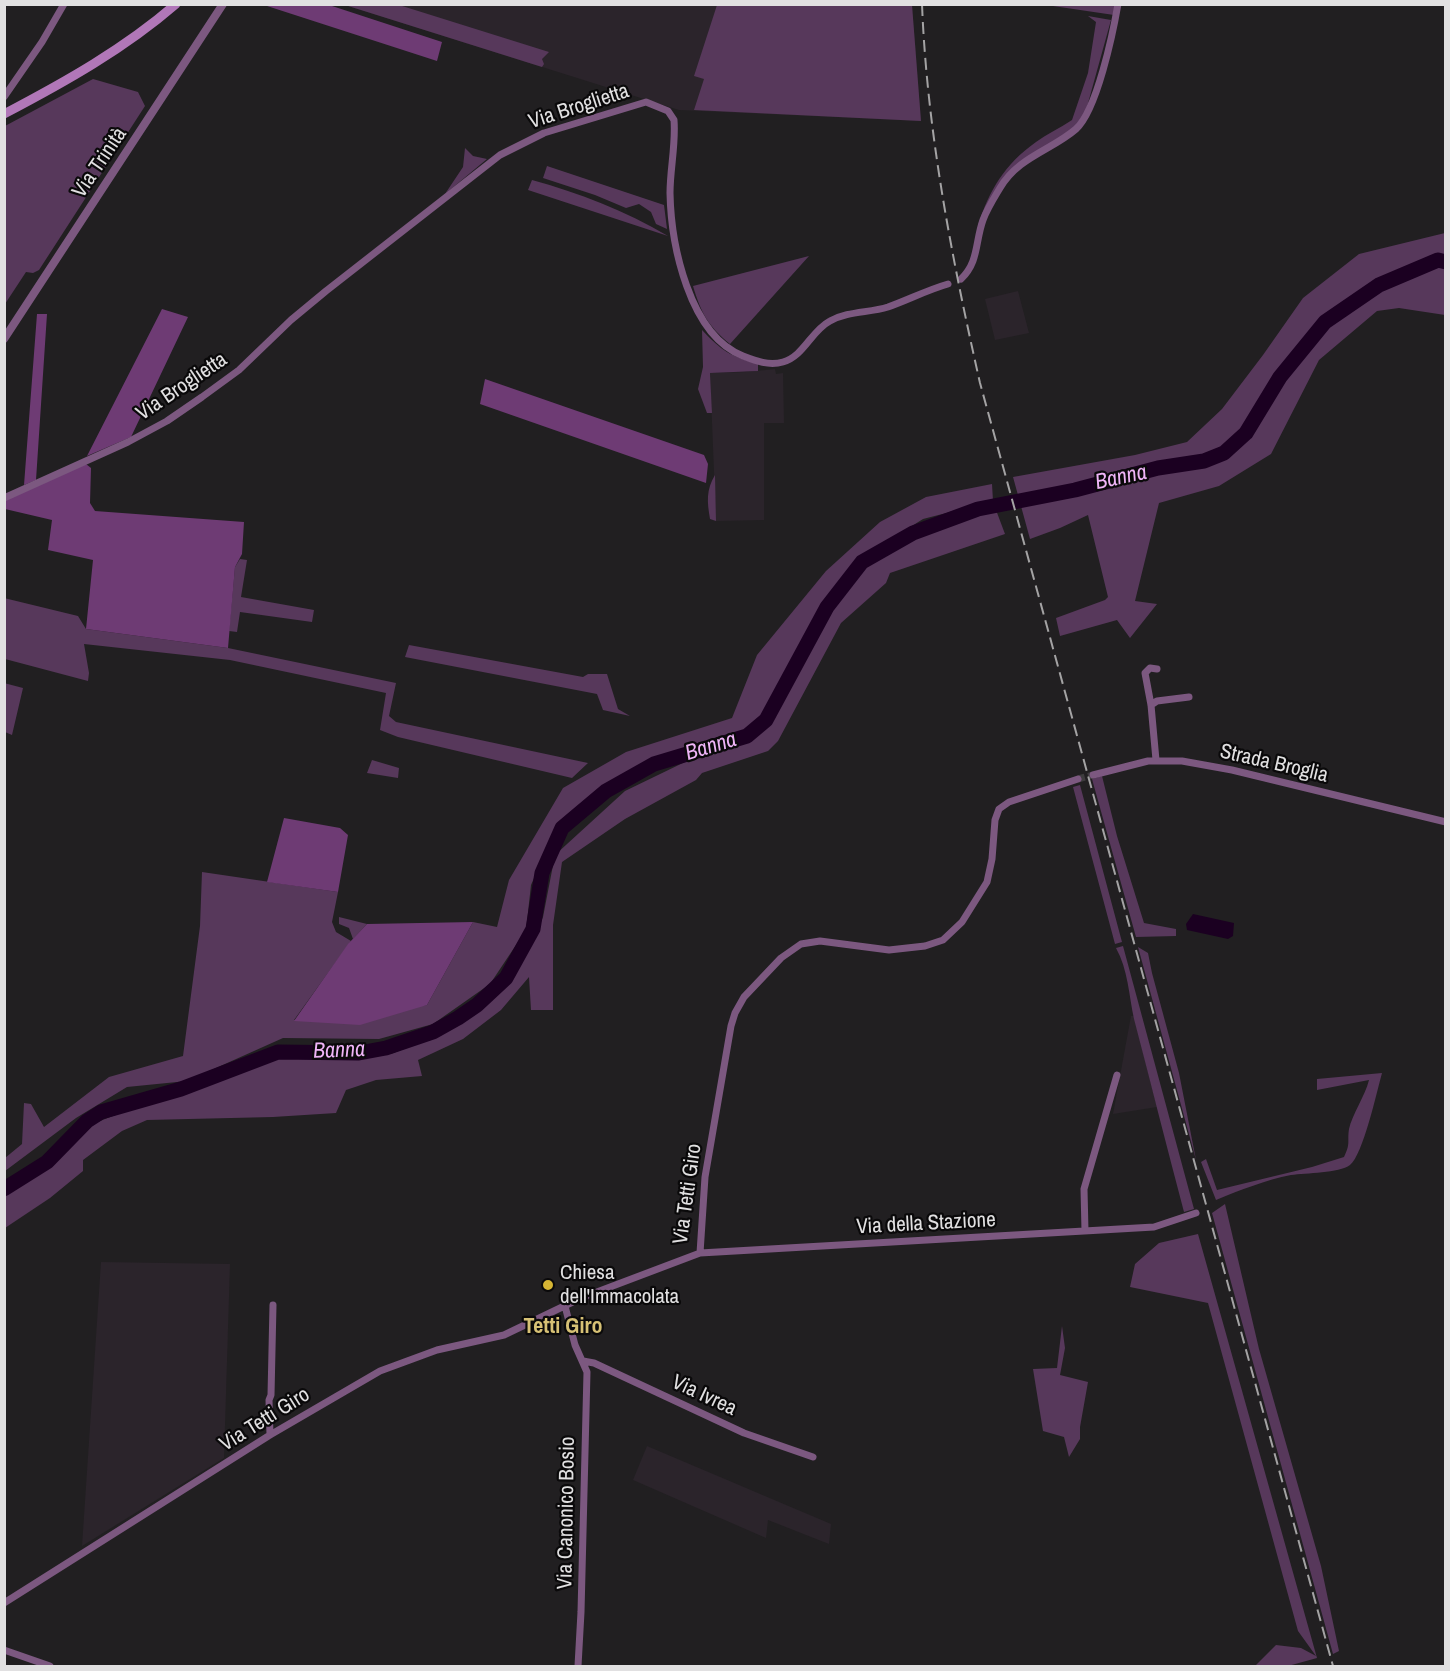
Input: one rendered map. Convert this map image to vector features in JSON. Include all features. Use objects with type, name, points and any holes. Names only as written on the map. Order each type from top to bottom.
[{"type":"main road","points":[[4,114],[80,74],[137,35],[176,4]]},
{"type":"street","points":[[4,97],[42,42],[64,4]]},
{"type":"street","name":"Via Trinità","points":[[4,339],[9,322],[223,4]]},
{"type":"street","points":[[961,279],[974,263],[983,220],[1001,185],[1026,162],[1077,129],[1086,115],[1106,58],[1118,4]]},
{"type":"street","name":"Via Broglietta","points":[[4,498],[128,442],[166,421],[202,397],[239,369],[312,303],[500,155],[544,132],[646,102],[668,111],[674,120],[670,207],[677,252],[694,303],[712,333],[730,350],[766,364],[785,362],[796,355],[813,335],[830,321],[846,315],[886,308],[948,284]]},
{"type":"street","points":[[1156,760],[1151,705],[1145,673],[1150,668],[1157,669]]},
{"type":"street","points":[[1151,705],[1157,701],[1189,697]]},
{"type":"street","name":"Strada Broglia","points":[[1093,775],[1138,762],[1182,761],[1232,770],[1446,822]]},
{"type":"street","name":"Via Tetti Giro","points":[[4,1604],[328,1400],[387,1368],[437,1350],[504,1335],[609,1287],[700,1253],[703,1191],[717,1106],[731,1026],[735,1012],[744,997],[780,958],[801,944],[820,941],[835,942],[889,950],[925,946],[943,940],[962,922],[987,882],[992,859],[995,820],[999,809],[1009,802],[1078,779]]},
{"type":"street","points":[[1085,1231],[1084,1189],[1118,1075]]},
{"type":"street","name":"Via della Stazione","points":[[700,1253],[1154,1227],[1196,1213]]},
{"type":"street","points":[[270,1436],[269,1401],[273,1305]]},
{"type":"street","name":"Via Canonico Bosio","points":[[565,1306],[574,1346],[587,1372],[582,1612],[578,1666]]},
{"type":"street","name":"Via Ivrea","points":[[583,1361],[594,1363],[744,1433],[813,1457]]},
{"type":"street","points":[[4,1650],[50,1666]]},
{"type":"shaded area","points":[[1053,4],[1114,5],[1114,15],[1053,6]]},
{"type":"shaded area","points":[[264,5],[329,5],[442,42],[437,61]]},
{"type":"shaded area","points":[[345,5],[912,5],[921,121],[679,110]]},
{"type":"shaded area","points":[[345,5],[399,5],[549,52],[542,59],[544,64],[542,67]]},
{"type":"shaded area","points":[[717,5],[912,5],[921,121],[694,110],[704,79],[694,76]]},
{"type":"shaded area","points":[[1088,16],[1111,20],[1085,114],[1072,130],[1003,181],[978,226],[993,189],[1015,159],[1036,142],[1072,120],[1088,73],[1096,22]]},
{"type":"shaded area","points":[[93,79],[138,92],[145,106],[39,270],[33,273],[26,272],[5,304],[5,126]]},
{"type":"shaded area","points":[[465,148],[473,156],[487,159],[445,194],[463,167]]},
{"type":"shaded area","points":[[547,166],[664,205],[667,229],[656,224],[651,212],[639,204],[626,208],[543,178]]},
{"type":"shaded area","points":[[532,180],[602,204],[668,236],[528,190]]},
{"type":"shaded area","points":[[1445,233],[1445,315],[1399,308],[1377,311],[1319,360],[1271,454],[1219,486],[1159,503],[1135,601],[1157,604],[1130,638],[1117,620],[1060,636],[1056,618],[1108,597],[1088,515],[1030,539],[1013,477],[1135,455],[1187,442],[1222,409],[1303,298],[1359,254]]},
{"type":"shaded area","points":[[809,256],[730,344],[706,318],[693,286]]},
{"type":"shaded area","points":[[1018,291],[1029,333],[995,340],[985,299]]},
{"type":"shaded area","points":[[162,309],[188,317],[131,437],[87,456]]},
{"type":"shaded area","points":[[37,314],[47,314],[36,480],[24,485]]},
{"type":"shaded area","points":[[702,330],[727,352],[758,364],[758,371],[710,373],[712,413],[707,413],[698,389],[703,367]]},
{"type":"shaded area","points":[[775,369],[776,374],[783,373],[784,423],[764,423],[764,520],[716,521],[710,373]]},
{"type":"shaded area","points":[[485,379],[704,455],[708,464],[706,483],[480,404]]},
{"type":"shaded area","points":[[86,464],[91,468],[90,503],[95,511],[244,522],[242,554],[235,567],[228,648],[86,629],[93,560],[48,550],[52,520],[5,509],[4,501]]},
{"type":"shaded area","points":[[715,475],[716,521],[710,519],[708,502],[710,486]]},
{"type":"shaded area","points":[[992,484],[993,501],[923,519],[861,558],[824,601],[763,713],[746,731],[655,758],[605,785],[557,825],[531,885],[526,930],[490,984],[433,1024],[379,1039],[283,1038],[187,1081],[127,1087],[76,1118],[5,1171],[5,1158],[22,1144],[24,1103],[31,1104],[44,1127],[109,1077],[183,1056],[200,926],[202,872],[338,892],[332,922],[336,932],[351,941],[294,1020],[427,1005],[473,922],[497,927],[509,880],[563,788],[626,752],[732,718],[757,655],[826,571],[880,522],[926,497]]},
{"type":"shaded area","points":[[996,510],[1005,534],[890,573],[886,583],[841,623],[778,741],[768,751],[702,773],[696,780],[625,819],[562,862],[553,925],[553,1010],[531,1010],[529,977],[501,1010],[463,1039],[418,1060],[422,1076],[376,1080],[346,1090],[336,1113],[147,1120],[122,1131],[83,1160],[83,1171],[50,1198],[5,1228],[5,1192],[52,1162],[92,1124],[160,1098],[201,1087],[255,1063],[297,1054],[346,1056],[391,1054],[437,1036],[479,1011],[508,983],[535,936],[543,917],[555,855],[625,791],[689,760],[750,742],[769,721],[829,612],[862,569],[912,536]]},
{"type":"shaded area","points":[[240,559],[247,560],[241,597],[314,610],[312,622],[240,612],[237,632],[229,631],[235,567]]},
{"type":"shaded area","points":[[4,598],[78,616],[86,629],[228,648],[396,683],[389,716],[396,722],[588,763],[572,778],[398,737],[380,730],[386,693],[230,660],[84,644],[89,673],[88,681],[5,659]]},
{"type":"shaded area","points":[[409,645],[583,677],[588,674],[607,674],[618,709],[630,716],[603,710],[597,694],[405,657]]},
{"type":"shaded area","points":[[4,683],[23,688],[12,735],[5,732]]},
{"type":"shaded area","points":[[372,760],[399,768],[398,778],[367,773]]},
{"type":"shaded area","points":[[1102,776],[1117,836],[1144,923],[1176,929],[1176,936],[1136,937],[1092,779]]},
{"type":"shaded area","points":[[1080,785],[1122,942],[1115,944],[1073,787]]},
{"type":"shaded area","points":[[284,818],[340,828],[348,835],[338,892],[267,882]]},
{"type":"shaded area","points":[[1193,914],[1234,923],[1233,936],[1228,939],[1187,930],[1186,924]]},
{"type":"shaded area","points":[[339,917],[367,924],[353,939],[349,928],[339,924]]},
{"type":"shaded area","points":[[473,922],[427,1005],[360,1025],[294,1021],[348,944],[367,924]]},
{"type":"shaded area","points":[[1123,946],[1194,1209],[1184,1212],[1134,1019],[1126,974],[1116,948]]},
{"type":"shaded area","points":[[1138,947],[1148,953],[1179,1073],[1196,1160]]},
{"type":"shaded area","points":[[1131,1016],[1134,1016],[1157,1107],[1113,1114]]},
{"type":"shaded area","points":[[1382,1073],[1365,1136],[1350,1165],[1330,1171],[1282,1177],[1216,1200],[1201,1162],[1206,1159],[1217,1190],[1344,1157],[1348,1145],[1348,1133],[1369,1080],[1317,1090],[1317,1079]]},
{"type":"shaded area","points":[[1225,1204],[1259,1349],[1321,1566],[1339,1651],[1333,1654],[1212,1213]]},
{"type":"shaded area","points":[[1198,1234],[1317,1658],[1288,1666],[1255,1666],[1276,1645],[1301,1648],[1316,1656],[1298,1631],[1208,1303],[1130,1287],[1135,1264],[1159,1243]]},
{"type":"shaded area","points":[[101,1262],[230,1264],[224,1458],[82,1546]]},
{"type":"shaded area","points":[[1062,1326],[1065,1348],[1060,1375],[1088,1382],[1080,1439],[1069,1457],[1064,1437],[1043,1431],[1033,1369],[1057,1368]]},
{"type":"shaded area","points":[[647,1446],[831,1524],[829,1544],[768,1520],[766,1538],[633,1480]]},
{"type":"waterway","name":"Banna","points":[[4,1189],[47,1162],[87,1121],[101,1112],[181,1089],[278,1052],[359,1053],[386,1048],[433,1032],[458,1018],[477,1005],[506,978],[533,929],[542,873],[562,828],[606,791],[654,764],[747,736],[766,720],[827,607],[862,562],[913,533],[978,509],[1075,490],[1158,468],[1204,461],[1224,453],[1246,433],[1280,377],[1325,322],[1379,285],[1438,260],[1446,262]]},
{"type":"tunnel","points":[[1078,779],[1093,775]]},
{"type":"railway","points":[[922,4],[929,100],[942,195],[980,383],[1333,1666]]},
{"type":"place","name":"Chiesa dell'Immacolata","points":[[548,1285]]},
{"type":"district","name":"Tetti Giro","points":[[563,1327]]}]
